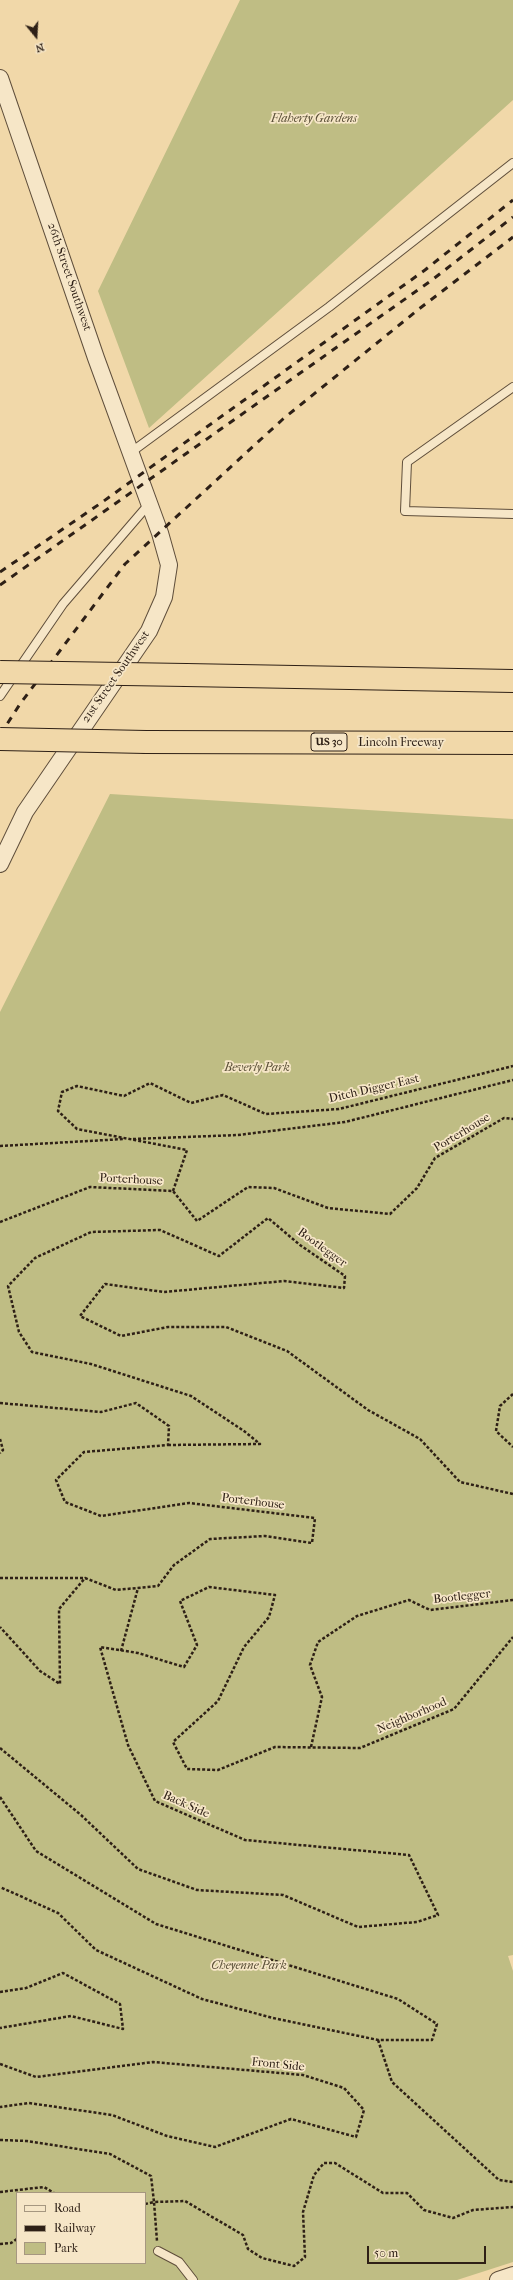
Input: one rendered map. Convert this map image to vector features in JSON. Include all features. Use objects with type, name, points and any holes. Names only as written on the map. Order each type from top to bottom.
[{"type":"highway","points":[[0,672],[513,681]]},
{"type":"highway","name":"Lincoln Freeway","points":[[0,739],[146,742],[513,743]]},
{"type":"street","name":"26th Street Southwest","points":[[0,78],[139,476]]},
{"type":"street","name":"21st Street Southwest","points":[[0,864],[25,812],[149,631],[164,597],[169,565],[139,476]]},
{"type":"street","points":[[498,2280],[513,2275]]},
{"type":"lane","points":[[130,453],[328,307],[513,163]]},
{"type":"lane","points":[[513,387],[407,462],[405,511],[513,514]]},
{"type":"lane","points":[[0,696],[62,604],[149,504]]},
{"type":"lane","points":[[158,2251],[178,2262],[193,2280]]},
{"type":"path","name":"Ditch Digger East","points":[[129,1139],[77,1129],[58,1111],[62,1092],[77,1086],[124,1096],[150,1083],[191,1104],[223,1095],[266,1114],[339,1109],[513,1066]]},
{"type":"path","points":[[0,1146],[238,1135],[345,1122],[513,1080]]},
{"type":"path","name":"Porterhouse","points":[[0,1222],[90,1186],[173,1191],[197,1220],[248,1187],[274,1188],[328,1208],[390,1214],[417,1188],[435,1158],[504,1118],[513,1119]]},
{"type":"path","points":[[129,1139],[187,1150],[173,1191]]},
{"type":"path","name":"Bootlegger","points":[[168,1445],[260,1444],[244,1431],[191,1396],[91,1364],[32,1352],[19,1332],[8,1286],[35,1258],[91,1232],[160,1230],[219,1256],[268,1218],[300,1245],[345,1276],[344,1288],[284,1281],[164,1292],[105,1284],[80,1316],[121,1336],[168,1327],[226,1327],[287,1351],[368,1410],[420,1440],[460,1482],[513,1494]]},
{"type":"path","points":[[513,1394],[500,1406],[496,1431],[513,1447]]},
{"type":"path","points":[[0,1404],[101,1412],[136,1404],[169,1426],[168,1445]]},
{"type":"path","points":[[0,1440],[3,1450],[0,1453]]},
{"type":"path","name":"Porterhouse","points":[[85,1578],[116,1590],[158,1586],[174,1565],[210,1539],[264,1536],[312,1543],[315,1518],[189,1503],[101,1516],[65,1502],[56,1480],[84,1452],[168,1445]]},
{"type":"path","points":[[0,1578],[85,1578]]},
{"type":"path","points":[[0,1627],[40,1671],[60,1684],[59,1610],[85,1578]]},
{"type":"path","name":"Back Side","points":[[0,1748],[82,1815],[138,1869],[197,1890],[283,1895],[358,1927],[416,1922],[438,1915],[409,1855],[245,1840],[154,1800],[128,1745],[100,1647],[184,1667],[197,1645],[180,1601],[209,1587],[275,1595],[269,1617],[244,1648],[218,1701],[173,1742],[187,1769],[218,1770],[275,1747],[311,1747]]},
{"type":"path","points":[[121,1651],[138,1588]]},
{"type":"path","name":"Bootlegger","points":[[311,1747],[322,1697],[310,1666],[318,1642],[357,1616],[409,1600],[430,1610],[513,1600]]},
{"type":"path","name":"Neighborhood","points":[[311,1747],[360,1748],[454,1709],[513,1637]]},
{"type":"path","points":[[0,1797],[36,1851],[156,1924],[398,1999],[437,2024],[432,2040],[378,2040],[273,2018],[202,1999],[96,1950],[58,1912],[0,1887]]},
{"type":"path","points":[[0,1992],[26,1988],[63,1973],[120,2004],[123,2029],[71,2016],[0,2028]]},
{"type":"path","points":[[378,2040],[392,2082],[499,2180],[513,2182]]},
{"type":"path","name":"Front Side","points":[[0,2064],[36,2077],[152,2062],[302,2075],[344,2088],[364,2110],[356,2137],[291,2119],[215,2147],[167,2136],[112,2115],[29,2103],[0,2107]]},
{"type":"path","points":[[0,2140],[27,2141],[110,2154],[151,2176],[158,2251]]},
{"type":"path","points":[[146,2204],[154,2202],[185,2201],[243,2235],[248,2249],[262,2258],[294,2266],[305,2257],[303,2212],[314,2175],[324,2163],[335,2163],[383,2193],[407,2193],[424,2210],[453,2218],[473,2210],[513,2207]]},
{"type":"path","points":[[0,2192],[44,2187],[52,2192]]},
{"type":"path","points":[[0,2244],[11,2243],[16,2240]]},
{"type":"green space","name":"Flaherty Gardens","points":[[240,0],[513,0],[513,100],[149,428],[98,291]]},
{"type":"green space","points":[[110,794],[513,819],[513,1955],[508,1956],[513,1971],[513,2262],[457,2280],[0,2280],[0,1012]]},
{"type":"railway","points":[[0,572],[101,503],[425,270],[513,200]]},
{"type":"railway","points":[[0,585],[432,280],[513,217]]},
{"type":"railway","points":[[0,735],[20,704],[125,564],[283,419],[419,309],[513,237]]},
{"type":"park label","name":"Beverly Park","points":[[257,1068]]},
{"type":"park label","name":"Cheyenne Park","points":[[249,1966]]}]
